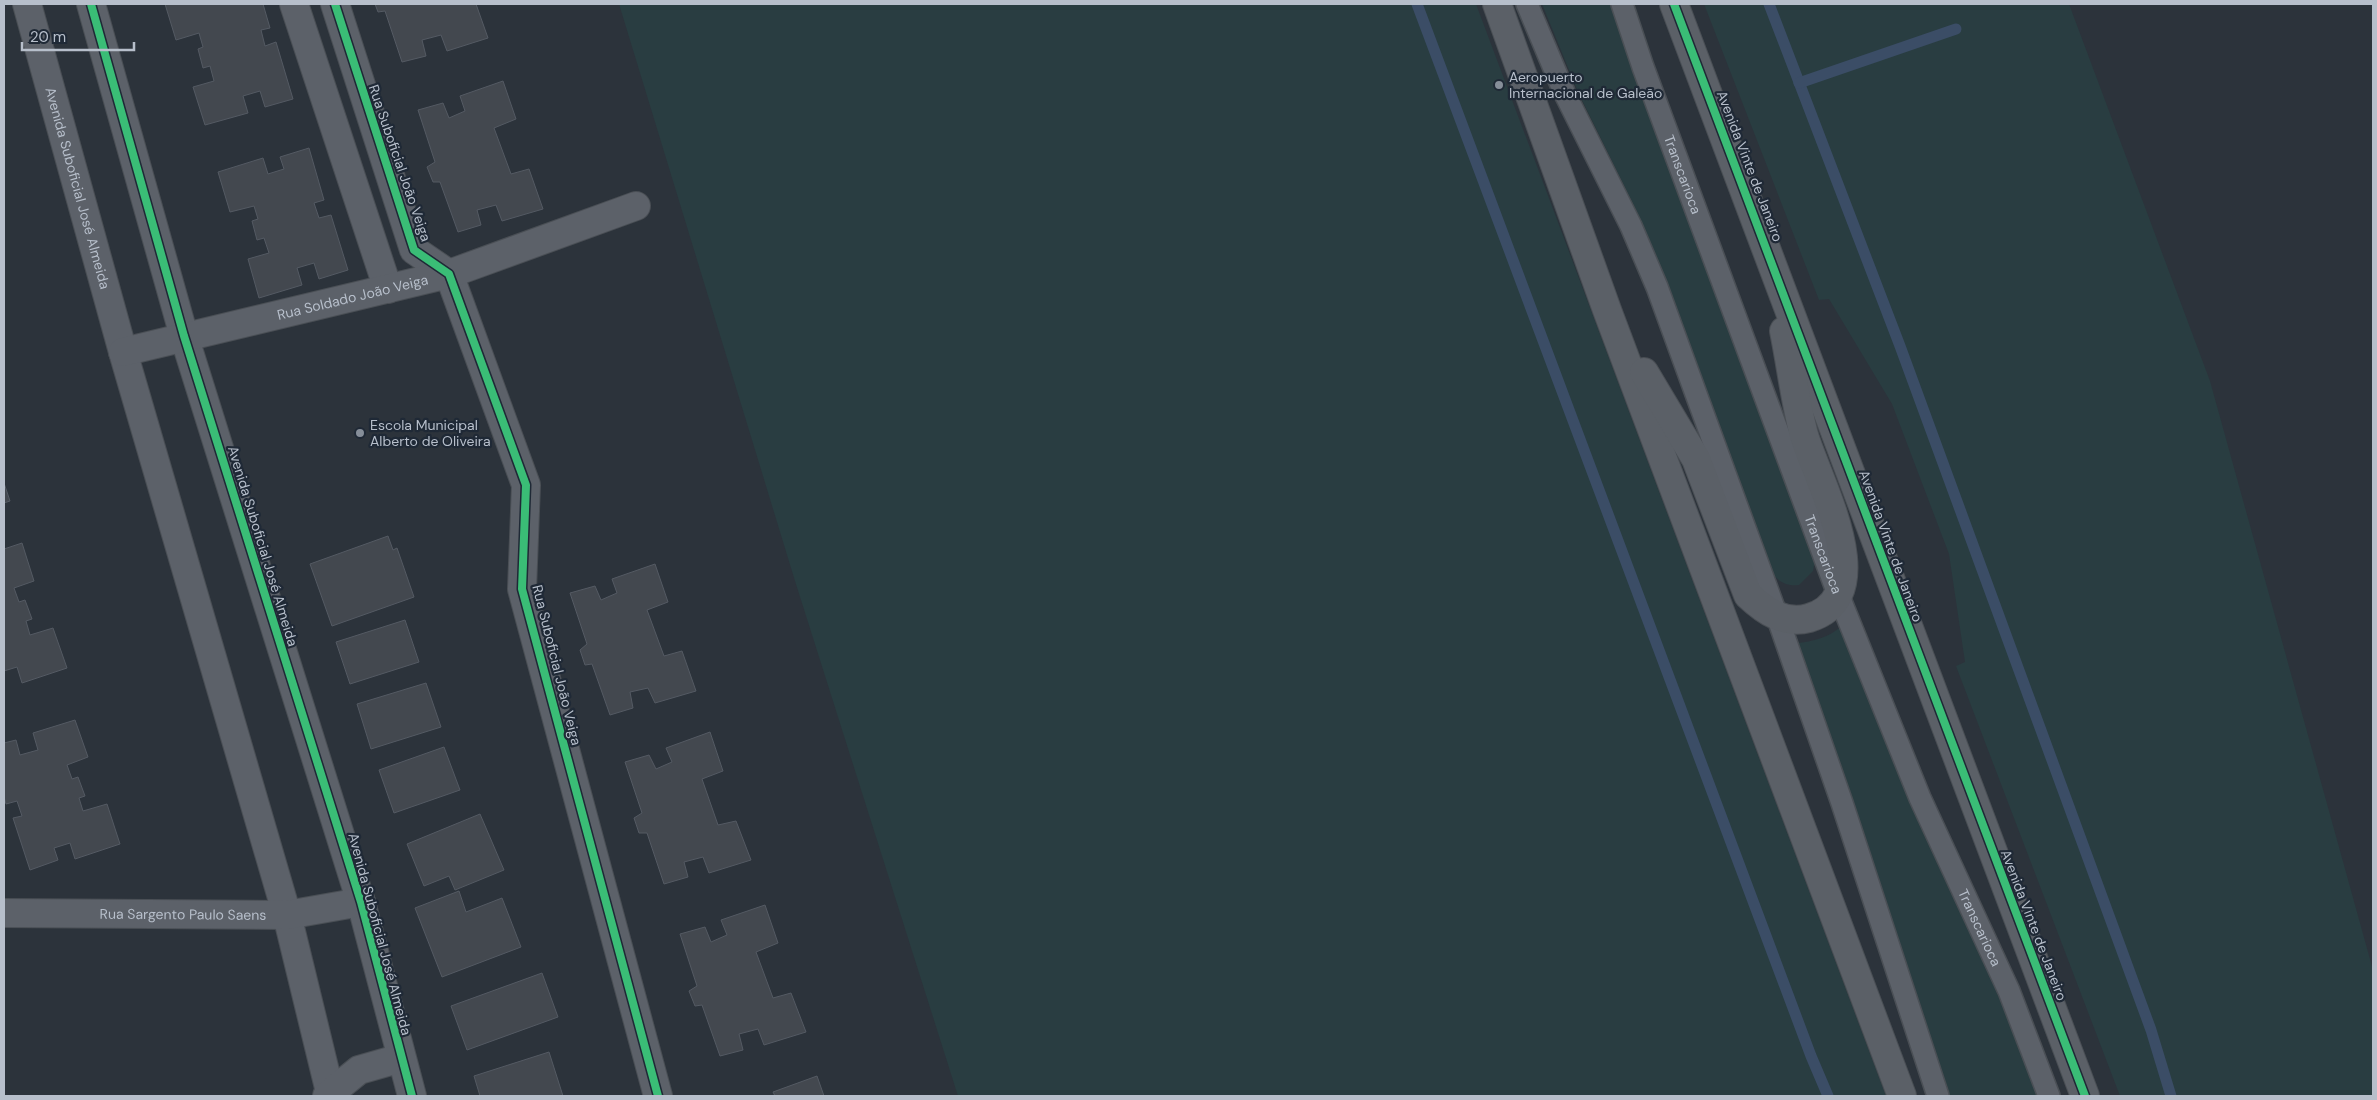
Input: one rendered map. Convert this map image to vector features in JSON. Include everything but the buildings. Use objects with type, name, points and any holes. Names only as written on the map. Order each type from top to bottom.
[{"type":"street","name":"Avenida Suboficial José Almeida","points":[[27,4],[123,352],[287,915],[329,1095]]},
{"type":"street","name":"Avenida Suboficial José Almeida","points":[[91,4],[184,336],[362,902],[412,1096]]},
{"type":"street","points":[[294,4],[388,289]]},
{"type":"street","name":"Rua Suboficial João Veiga","points":[[334,4],[414,250],[449,274],[526,485],[522,588],[658,1096]]},
{"type":"street","points":[[1497,4],[1607,310],[1902,1096]]},
{"type":"street","name":"Avenida Vinte de Janeiro","points":[[1674,4],[2085,1096]]},
{"type":"street","name":"Rua Soldado João Veiga","points":[[123,352],[449,274],[636,206]]},
{"type":"street","points":[[1607,310],[1696,459],[1748,595],[1762,608],[1787,620],[1801,620],[1814,616],[1827,607],[1838,594],[1843,574],[1844,552],[1804,435],[1768,250]]},
{"type":"street","name":"Rua Sargento Paulo Saens","points":[[4,914],[287,915],[362,902]]},
{"type":"street","points":[[329,1095],[358,1070],[401,1058]]},
{"type":"lane","points":[[1527,4],[1564,92],[1631,226],[1657,288],[1777,616],[1842,803],[1938,1096]]},
{"type":"lane","name":"Transcarioca","points":[[1622,4],[1643,67],[1838,594],[1920,798],[2009,991],[2049,1096]]},
{"type":"green space","points":[[619,4],[1476,4],[1886,1096],[958,1096],[795,581]]},
{"type":"green space","points":[[1542,4],[1612,4],[1815,561],[1813,571],[1799,585],[1784,583],[1772,574],[1665,277],[1637,212],[1578,92]]},
{"type":"green space","points":[[1704,4],[2069,4],[2210,381],[2373,970],[2373,1096],[2120,1096],[1956,666],[1965,662],[1949,554],[1892,404],[1829,299],[1819,300]]},
{"type":"green space","points":[[1842,626],[1899,774],[1993,983],[2039,1096],[1950,1096],[1796,643],[1821,638]]},
{"type":"waterway","points":[[1417,4],[1811,1056],[1828,1096]]},
{"type":"waterway","points":[[1769,4],[1900,346],[2151,1030],[2171,1096]]},
{"type":"waterway","points":[[1799,83],[1956,29]]},
{"type":"cycle path","points":[[91,4],[184,336],[361,902],[412,1096]]},
{"type":"cycle path","points":[[335,4],[414,250],[449,274],[526,485],[522,589],[658,1096]]},
{"type":"cycle path","points":[[1674,4],[2085,1096]]},
{"type":"place","name":"Aeropuerto Internacional de Galeão","points":[[1499,85]]},
{"type":"place","name":"Escola Municipal Alberto de Oliveira","points":[[360,433]]}]
